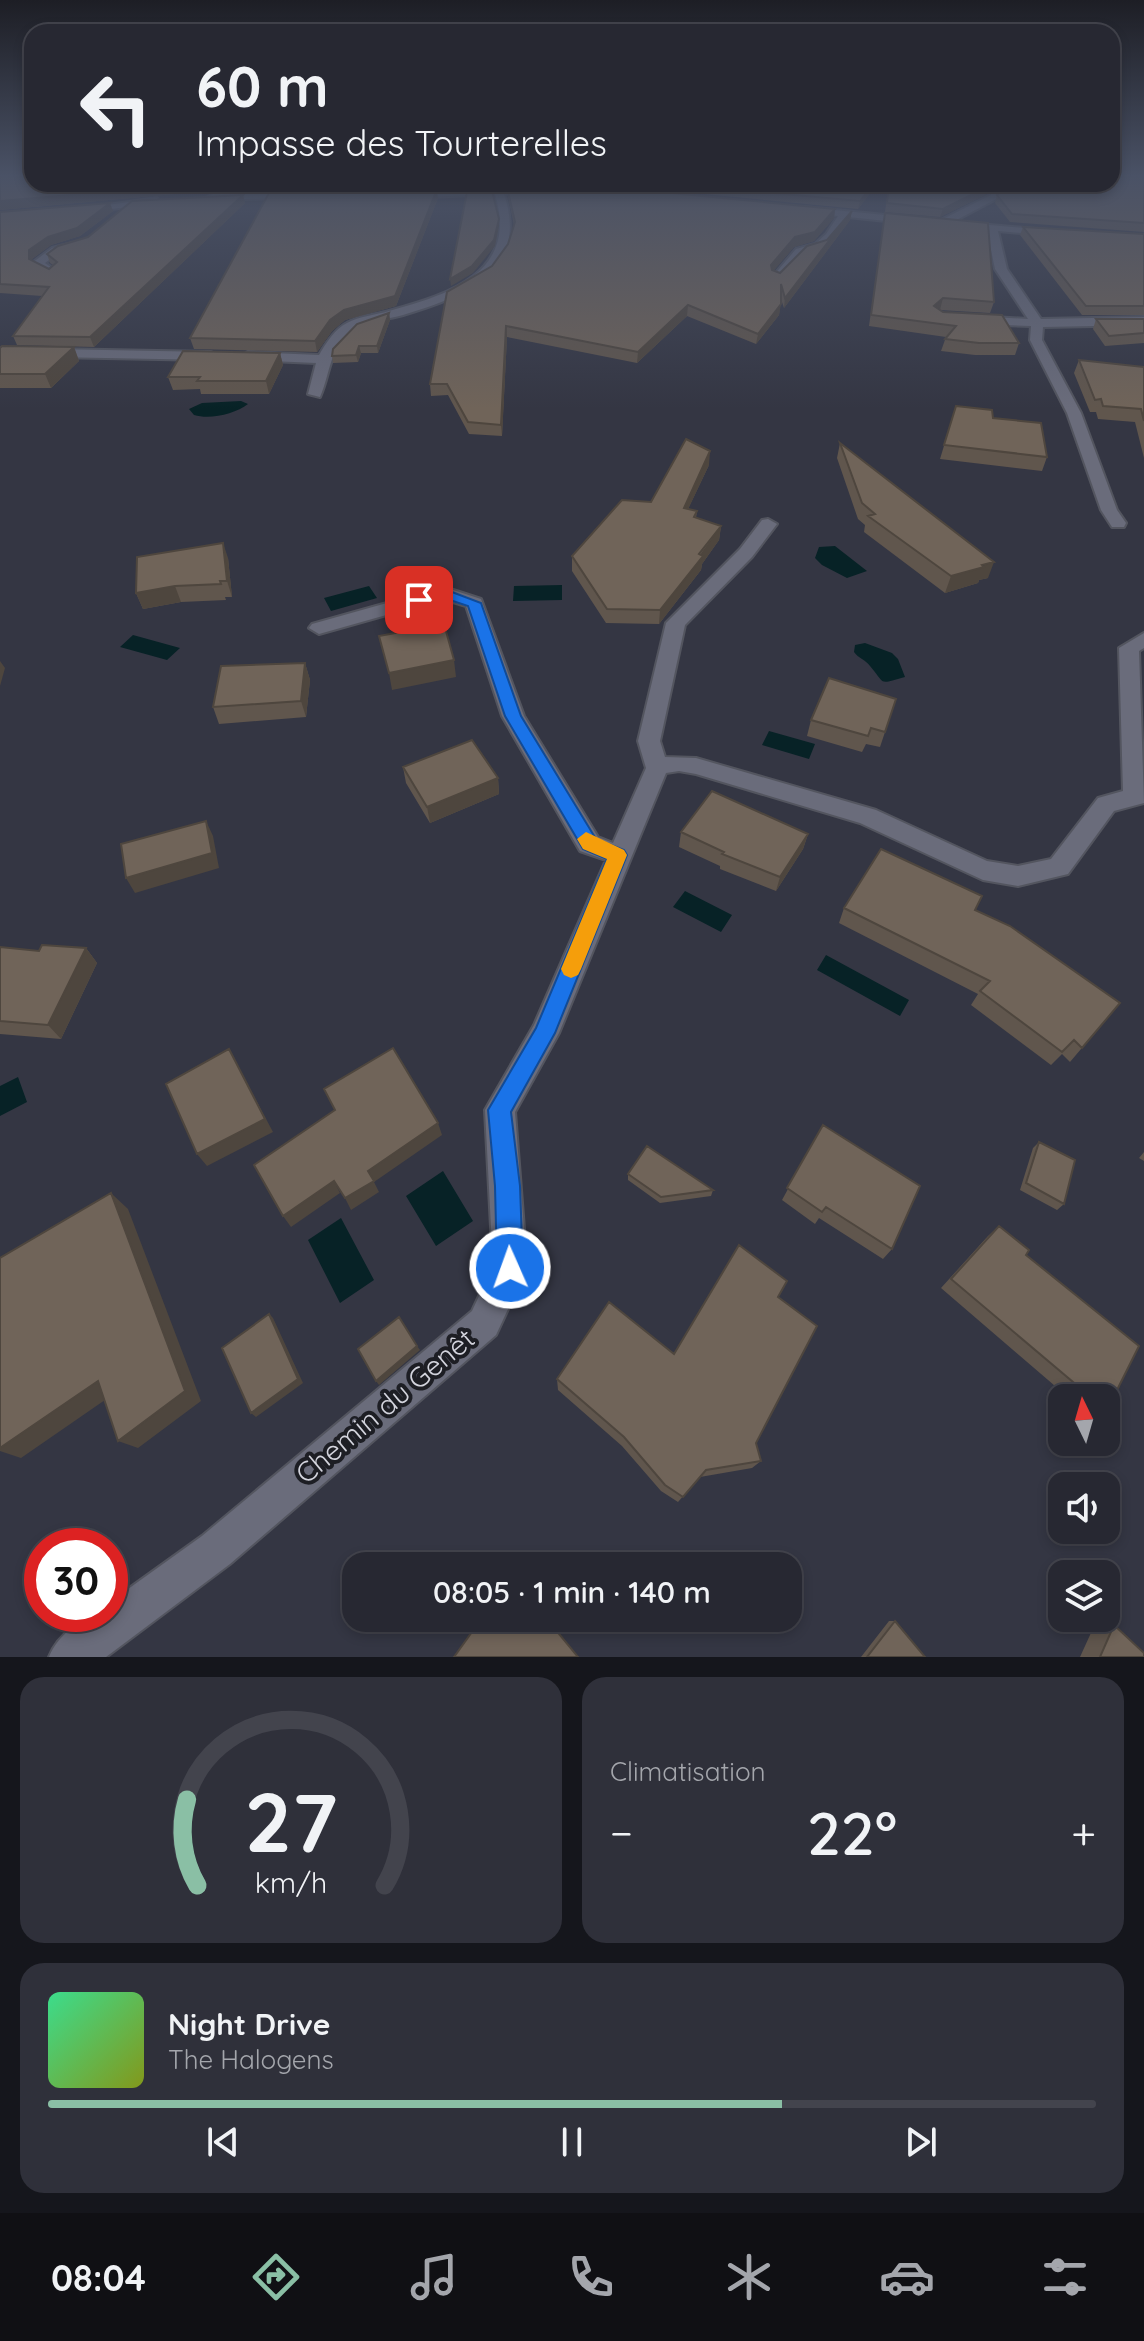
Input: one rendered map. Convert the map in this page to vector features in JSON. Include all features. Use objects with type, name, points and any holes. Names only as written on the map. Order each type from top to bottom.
[{"type":"street","points":[[50,254],[38,263],[51,272]]},
{"type":"street","points":[[315,394],[322,359],[340,334],[352,325],[457,291],[477,281],[498,254]]},
{"type":"street","points":[[778,277],[797,254]]},
{"type":"street","points":[[998,254],[1001,269],[1037,323],[1036,340],[1074,413],[1109,510],[1118,523]]},
{"type":"street","points":[[955,318],[1037,323],[1144,321]]},
{"type":"street","points":[[0,352],[322,359]]},
{"type":"street","points":[[768,524],[746,553],[676,623],[649,741],[657,768],[665,763],[678,762],[868,816],[983,870],[1018,876],[1059,867],[1106,804],[1139,796],[1129,648],[1144,639]]},
{"type":"street","points":[[319,628],[444,593],[474,603],[513,716],[589,844],[618,855]]},
{"type":"street","name":"Chemin du Genêt","points":[[70,1657],[216,1550],[484,1323],[510,1268],[500,1110],[545,1033],[657,768]]},
{"type":"shaded area","points":[[241,401],[248,404],[222,415],[194,415],[189,409],[202,403]]},
{"type":"shaded area","points":[[835,546],[867,571],[847,578],[815,558],[819,547]]},
{"type":"shaded area","points":[[562,585],[562,600],[513,601],[514,586]]},
{"type":"shaded area","points":[[369,586],[377,598],[331,611],[324,598]]},
{"type":"shaded area","points":[[133,635],[180,648],[167,660],[120,647]]},
{"type":"shaded area","points":[[865,643],[892,653],[898,659],[905,677],[886,682],[881,680],[854,652],[855,645]]},
{"type":"shaded area","points":[[769,731],[815,744],[809,759],[762,745]]},
{"type":"shaded area","points":[[685,891],[732,915],[721,932],[673,907]]},
{"type":"shaded area","points":[[826,955],[909,1000],[900,1016],[817,970]]},
{"type":"shaded area","points":[[18,1077],[27,1102],[0,1116],[0,1086]]},
{"type":"shaded area","points":[[443,1171],[473,1221],[436,1246],[406,1196]]},
{"type":"shaded area","points":[[341,1218],[374,1280],[340,1303],[308,1240]]},
{"type":"building","points":[[0,254],[29,254],[29,259],[49,269],[57,262],[47,254],[179,254],[90,337],[13,336],[49,287],[0,284]]},
{"type":"building","points":[[236,254],[411,254],[395,296],[344,310],[330,320],[315,341],[190,338]]},
{"type":"building","points":[[455,254],[482,254],[472,266],[450,279]]},
{"type":"building","points":[[500,254],[780,254],[771,265],[772,270],[780,273],[799,254],[819,254],[785,298],[781,284],[781,304],[758,334],[688,305],[638,352],[506,326],[501,425],[468,422],[447,384],[430,384],[447,292],[492,266]]},
{"type":"building","points":[[879,254],[990,254],[994,302],[943,298],[934,306],[943,312],[1002,315],[1019,343],[945,339],[956,326],[871,315]]},
{"type":"building","points":[[1045,254],[1144,254],[1144,306],[1086,306]]},
{"type":"building","points":[[389,313],[377,346],[359,346],[356,355],[332,356],[333,349],[357,324]]},
{"type":"building","points":[[1096,319],[1144,319],[1144,333],[1109,336]]},
{"type":"building","points":[[2,346],[74,347],[45,374],[0,374]]},
{"type":"building","points":[[183,351],[280,353],[266,381],[197,381],[200,377],[168,377]]},
{"type":"building","points":[[1079,360],[1144,367],[1144,421],[1141,409],[1103,406],[1101,399],[1095,400]]},
{"type":"building","points":[[956,406],[992,410],[993,418],[1041,423],[1047,457],[944,445]]},
{"type":"building","points":[[686,439],[710,451],[684,508],[697,511],[694,517],[721,526],[699,554],[703,556],[660,610],[607,609],[572,556],[622,500],[651,502]]},
{"type":"building","points":[[840,443],[994,562],[951,576],[868,516],[875,514],[862,503]]},
{"type":"building","points":[[223,543],[227,581],[136,593],[137,557]]},
{"type":"building","points":[[444,624],[454,660],[389,673],[379,636]]},
{"type":"building","points":[[305,663],[301,701],[213,707],[221,666]]},
{"type":"building","points":[[829,678],[896,699],[885,732],[871,728],[868,736],[811,720]]},
{"type":"building","points":[[472,740],[498,778],[427,807],[403,767]]},
{"type":"building","points":[[712,791],[808,834],[780,877],[722,854],[724,852],[681,832]]},
{"type":"building","points":[[206,821],[212,853],[126,878],[121,844]]},
{"type":"building","points":[[881,849],[982,896],[975,910],[1010,926],[1120,1003],[1082,1048],[1074,1040],[1062,1052],[980,991],[990,981],[844,908]]},
{"type":"building","points":[[42,945],[86,948],[48,1025],[0,1021],[0,947],[39,951]]},
{"type":"building","points":[[393,1048],[438,1123],[368,1171],[374,1181],[345,1198],[334,1181],[283,1216],[254,1165],[335,1110],[324,1089]]},
{"type":"building","points":[[229,1049],[265,1119],[197,1154],[166,1084]]},
{"type":"building","points":[[823,1125],[920,1186],[892,1249],[826,1207],[822,1212],[787,1188]]},
{"type":"building","points":[[1039,1142],[1075,1160],[1064,1204],[1026,1183]]},
{"type":"building","points":[[647,1146],[713,1190],[661,1197],[628,1174]]},
{"type":"building","points":[[111,1193],[185,1391],[118,1441],[98,1381],[0,1448],[0,1258]]},
{"type":"building","points":[[999,1226],[1029,1250],[1026,1255],[1139,1346],[1120,1384],[1075,1384],[951,1279]]},
{"type":"building","points":[[739,1245],[787,1281],[778,1297],[817,1326],[756,1443],[761,1461],[706,1470],[683,1497],[665,1485],[624,1437],[557,1379],[609,1302],[674,1354]]},
{"type":"building","points":[[269,1314],[298,1379],[251,1413],[222,1348]]},
{"type":"building","points":[[399,1317],[417,1346],[376,1381],[358,1349]]},
{"type":"building","points":[[895,1621],[925,1657],[867,1657]]},
{"type":"building","points":[[1120,1631],[1144,1653],[1144,1657],[1100,1657],[1111,1632]]},
{"type":"building","points":[[472,1632],[557,1632],[578,1657],[454,1657]]},
{"type":"slow traffic","points":[[571,969],[618,855],[589,844],[586,839]]},
{"type":"route","points":[[419,600],[444,593],[474,603],[513,716],[589,844],[618,855],[545,1033],[500,1110],[510,1268]]}]
